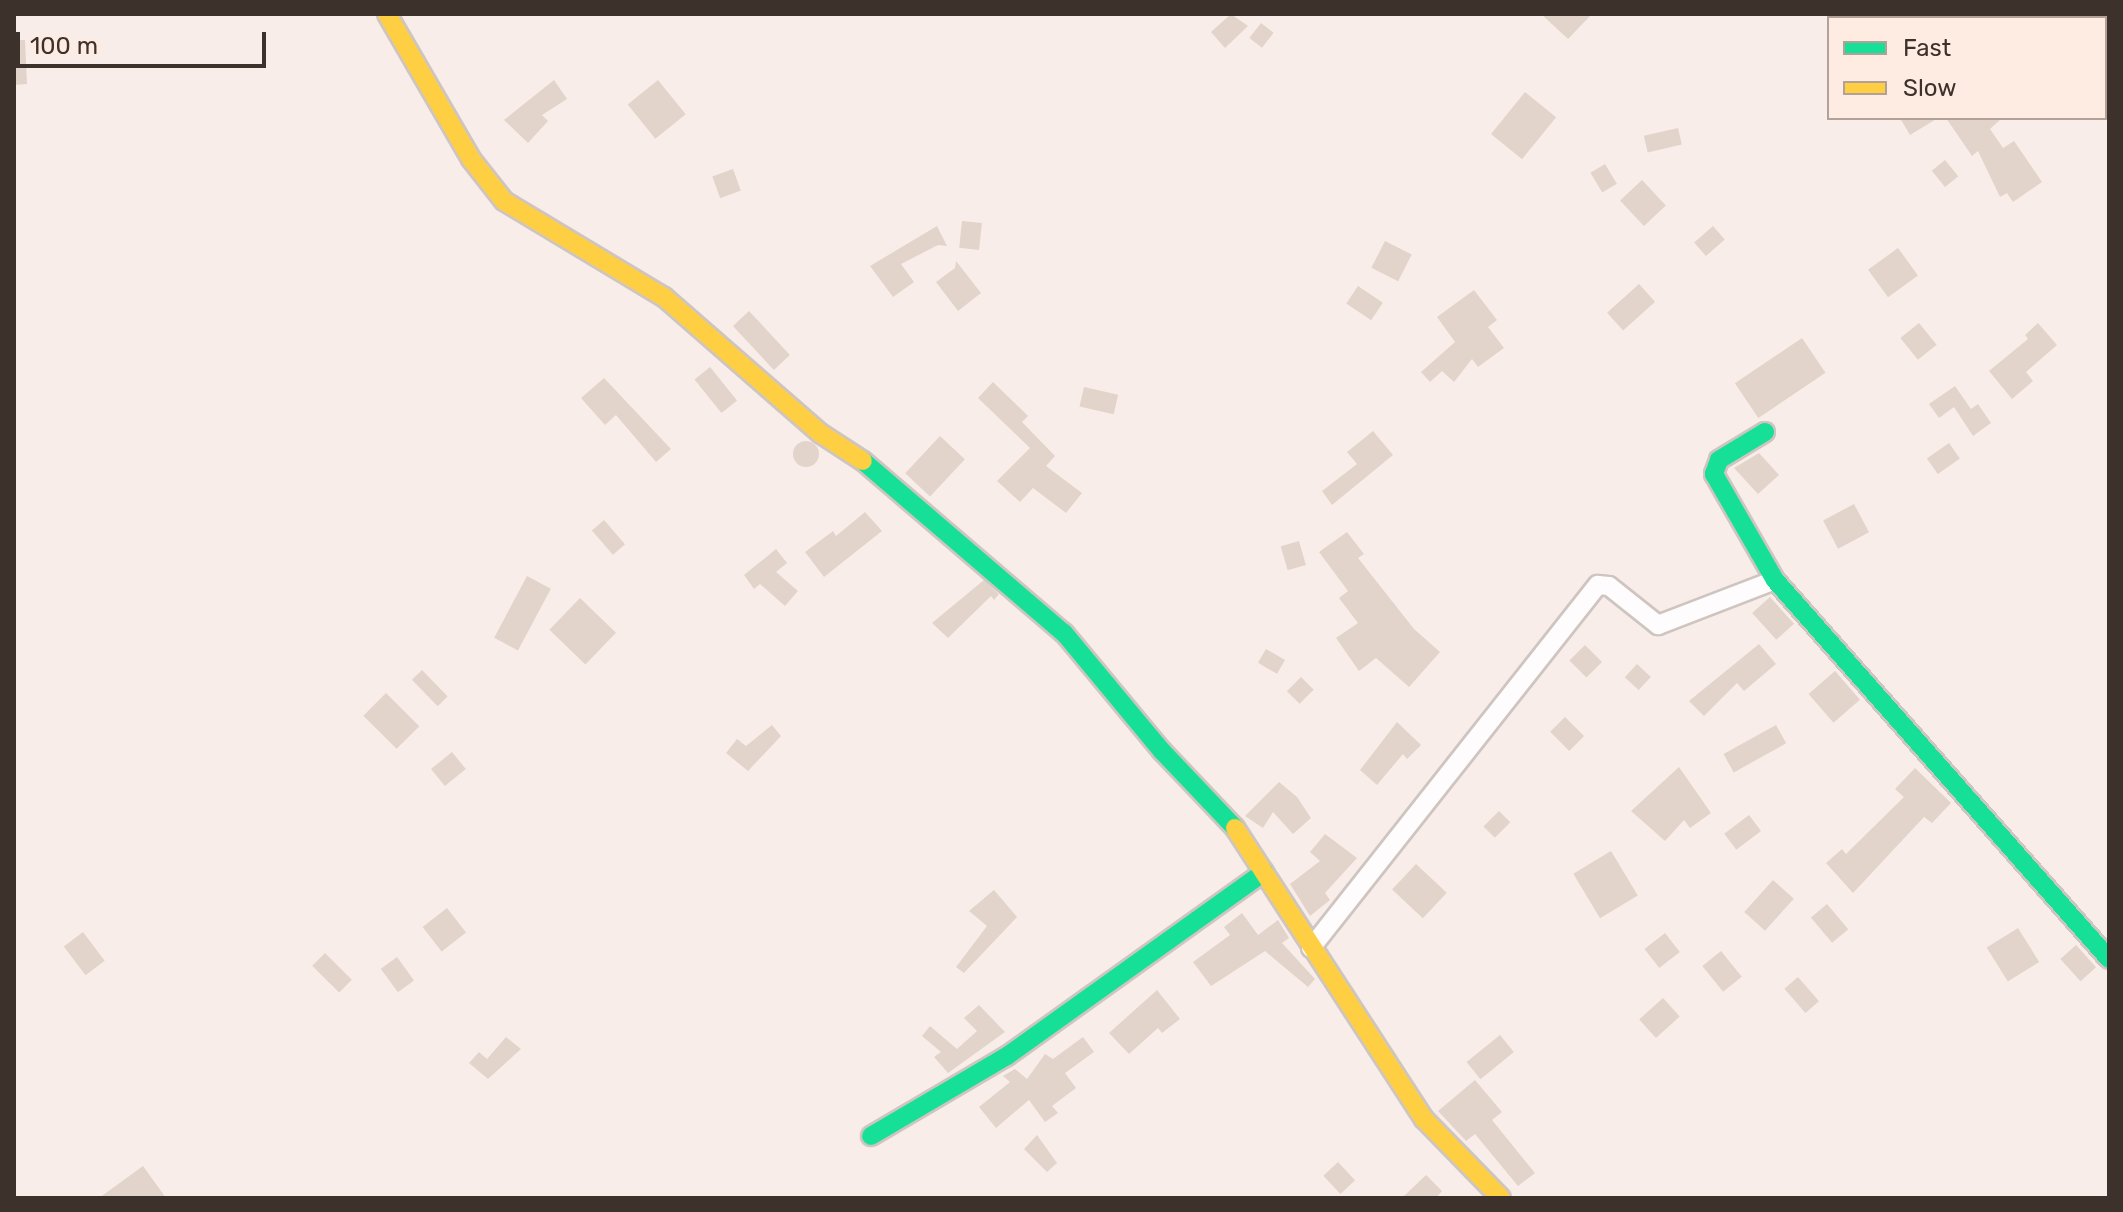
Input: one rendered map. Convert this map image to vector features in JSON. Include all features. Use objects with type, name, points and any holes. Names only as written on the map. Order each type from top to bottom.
[{"type":"street","points":[[387,14],[487,185],[569,244],[664,297],[820,433],[874,468],[979,555],[1082,653],[1162,751],[1237,830],[1424,1119],[1501,1198]]},
{"type":"street","points":[[1765,432],[1719,460],[1714,474],[1775,580],[2109,959]]},
{"type":"street","points":[[1311,948],[1598,585],[1609,586],[1658,625],[1775,580]]},
{"type":"street","points":[[871,1136],[1007,1056],[1264,872]]},
{"type":"building","points":[[1231,14],[1248,26],[1225,48],[1211,32]]},
{"type":"building","points":[[1541,14],[1592,14],[1568,39]]},
{"type":"building","points":[[1261,23],[1274,33],[1262,48],[1249,38]]},
{"type":"building","points":[[14,40],[25,40],[27,84],[14,85]]},
{"type":"building","points":[[554,80],[567,99],[542,115],[548,121],[528,143],[504,120]]},
{"type":"building","points":[[658,80],[686,114],[655,139],[628,105]]},
{"type":"building","points":[[1525,92],[1556,117],[1522,159],[1491,134]]},
{"type":"building","points":[[1901,120],[1935,120],[1910,135]]},
{"type":"building","points":[[1947,120],[2000,120],[1990,129],[2003,148],[2014,141],[2042,182],[2013,202],[2007,193],[2000,197],[1978,151],[1972,156]]},
{"type":"building","points":[[1678,128],[1682,145],[1648,152],[1644,136]]},
{"type":"building","points":[[1945,160],[1958,176],[1945,187],[1932,171]]},
{"type":"building","points":[[1605,164],[1617,184],[1602,192],[1590,173]]},
{"type":"building","points":[[733,169],[741,191],[720,198],[712,177]]},
{"type":"building","points":[[1642,180],[1666,206],[1644,226],[1620,200]]},
{"type":"building","points":[[962,221],[982,223],[979,250],[959,248]]},
{"type":"building","points":[[937,226],[947,246],[938,245],[901,264],[914,282],[893,297],[870,266]]},
{"type":"building","points":[[1713,226],[1725,240],[1706,256],[1694,242]]},
{"type":"building","points":[[1385,241],[1412,255],[1398,281],[1371,268]]},
{"type":"building","points":[[1898,248],[1918,276],[1888,297],[1868,270]]},
{"type":"building","points":[[956,261],[981,293],[958,311],[936,282],[955,268]]},
{"type":"building","points":[[1639,284],[1655,302],[1623,331],[1607,313]]},
{"type":"building","points":[[1358,286],[1383,303],[1371,320],[1346,303]]},
{"type":"building","points":[[1474,290],[1497,320],[1488,327],[1504,348],[1478,367],[1472,359],[1454,382],[1442,371],[1430,382],[1421,372],[1455,342],[1437,317]]},
{"type":"building","points":[[749,311],[790,355],[774,370],[733,326]]},
{"type":"building","points":[[1919,323],[1937,345],[1918,360],[1900,338]]},
{"type":"building","points":[[2038,323],[2057,345],[2026,372],[2033,381],[2012,399],[1989,371],[2028,339],[2025,335]]},
{"type":"building","points":[[1802,338],[1825,373],[1758,418],[1735,383]]},
{"type":"building","points":[[710,367],[737,400],[722,413],[694,380]]},
{"type":"building","points":[[604,378],[671,449],[656,462],[616,415],[605,425],[581,398]]},
{"type":"building","points":[[993,382],[1028,416],[1022,422],[1055,456],[1046,466],[1082,493],[1066,513],[1033,488],[1020,502],[997,481],[1030,448],[978,398]]},
{"type":"building","points":[[1955,386],[1971,409],[1978,404],[1991,423],[1973,436],[1954,407],[1939,418],[1929,404]]},
{"type":"building","points":[[1084,387],[1118,395],[1114,414],[1080,406]]},
{"type":"building","points":[[1373,431],[1393,455],[1332,505],[1322,491],[1357,464],[1347,452]]},
{"type":"building","points":[[940,436],[965,459],[930,496],[905,473]]},
{"type":"building","points":[[806,441],[815,445],[819,454],[815,463],[806,467],[797,463],[793,454],[797,445]]},
{"type":"building","points":[[1949,443],[1960,459],[1938,474],[1927,458]]},
{"type":"building","points":[[1759,453],[1779,475],[1758,494],[1734,468]]},
{"type":"building","points":[[1854,504],[1869,532],[1838,549],[1823,520]]},
{"type":"building","points":[[865,512],[882,531],[824,577],[805,552],[833,531],[836,536]]},
{"type":"building","points":[[604,520],[625,544],[613,555],[592,530]]},
{"type":"building","points":[[1347,532],[1364,554],[1358,558],[1414,629],[1440,652],[1409,687],[1376,658],[1359,671],[1336,638],[1358,623],[1339,598],[1348,591],[1319,552]]},
{"type":"building","points":[[1299,541],[1306,565],[1288,570],[1281,546]]},
{"type":"building","points":[[776,549],[787,563],[776,572],[798,591],[785,606],[760,584],[754,589],[744,575]]},
{"type":"building","points":[[527,576],[551,589],[518,650],[494,638]]},
{"type":"building","points":[[984,580],[999,594],[994,600],[991,596],[948,638],[932,623]]},
{"type":"building","points":[[1770,597],[1794,624],[1776,640],[1752,613]]},
{"type":"building","points":[[580,598],[616,633],[585,664],[549,630]]},
{"type":"building","points":[[1759,644],[1776,664],[1744,691],[1737,683],[1704,716],[1689,701]]},
{"type":"building","points":[[1585,645],[1602,662],[1586,678],[1569,661]]},
{"type":"building","points":[[1266,649],[1285,660],[1277,674],[1258,663]]},
{"type":"building","points":[[1637,664],[1651,677],[1639,690],[1625,677]]},
{"type":"building","points":[[422,670],[448,697],[438,706],[412,680]]},
{"type":"building","points":[[1835,671],[1860,700],[1834,723],[1809,694]]},
{"type":"building","points":[[1301,677],[1314,690],[1300,704],[1287,691]]},
{"type":"building","points":[[386,693],[419,726],[397,749],[363,716]]},
{"type":"building","points":[[1565,717],[1584,736],[1569,751],[1550,732]]},
{"type":"building","points":[[1397,722],[1421,745],[1407,759],[1403,754],[1377,785],[1360,770]]},
{"type":"building","points":[[772,725],[781,736],[748,771],[726,753],[737,739],[746,746]]},
{"type":"building","points":[[1776,725],[1786,743],[1734,772],[1724,754]]},
{"type":"building","points":[[452,752],[466,769],[445,786],[431,769]]},
{"type":"building","points":[[1679,767],[1711,813],[1690,828],[1684,820],[1665,841],[1631,811]]},
{"type":"building","points":[[1915,768],[1951,803],[1932,823],[1924,817],[1853,893],[1826,863],[1842,849],[1846,854],[1904,797],[1895,789]]},
{"type":"building","points":[[1279,782],[1297,797],[1311,818],[1293,834],[1273,812],[1263,828],[1245,816]]},
{"type":"building","points":[[1499,811],[1510,822],[1495,838],[1483,827]]},
{"type":"building","points":[[1749,815],[1761,831],[1736,850],[1724,834]]},
{"type":"building","points":[[1325,834],[1357,858],[1325,893],[1330,900],[1310,916],[1290,884],[1320,861],[1310,852]]},
{"type":"building","points":[[1611,851],[1638,896],[1600,918],[1573,874]]},
{"type":"building","points":[[1416,864],[1447,893],[1423,918],[1392,890]]},
{"type":"building","points":[[1773,880],[1794,899],[1765,931],[1744,912]]},
{"type":"building","points":[[994,890],[1017,917],[964,973],[956,967],[987,926],[969,911]]},
{"type":"building","points":[[1827,904],[1848,929],[1832,943],[1811,917]]},
{"type":"building","points":[[447,908],[466,932],[442,952],[423,927]]},
{"type":"building","points":[[1242,913],[1258,935],[1278,920],[1289,938],[1282,943],[1315,979],[1308,987],[1265,951],[1211,986],[1193,962],[1230,935],[1224,927]]},
{"type":"building","points":[[2018,928],[2039,962],[2008,982],[1987,948]]},
{"type":"building","points":[[83,932],[105,961],[85,975],[64,946]]},
{"type":"building","points":[[1665,933],[1680,952],[1659,968],[1645,949]]},
{"type":"building","points":[[2076,945],[2096,967],[2080,981],[2060,959]]},
{"type":"building","points":[[1721,951],[1742,977],[1723,992],[1702,966]]},
{"type":"building","points":[[325,953],[352,980],[339,993],[312,966]]},
{"type":"building","points":[[397,957],[414,980],[398,992],[381,969]]},
{"type":"building","points":[[1798,977],[1819,1001],[1805,1013],[1784,989]]},
{"type":"building","points":[[1157,990],[1180,1019],[1162,1033],[1158,1028],[1129,1054],[1109,1033]]},
{"type":"building","points":[[1663,998],[1680,1017],[1656,1038],[1639,1019]]},
{"type":"building","points":[[979,1005],[1005,1032],[948,1073],[934,1057],[941,1052],[922,1036],[930,1026],[957,1049],[977,1031],[964,1018]]},
{"type":"building","points":[[1500,1035],[1514,1052],[1480,1079],[1467,1062]]},
{"type":"building","points":[[506,1037],[521,1049],[488,1079],[469,1063],[479,1052],[487,1059]]},
{"type":"building","points":[[1083,1037],[1094,1052],[1065,1073],[1076,1088],[1052,1106],[1058,1113],[1045,1122],[1029,1100],[996,1128],[979,1107],[1010,1082],[1003,1076],[1015,1069],[1027,1079],[1045,1054],[1053,1059]]},
{"type":"building","points":[[1475,1080],[1502,1112],[1492,1120],[1535,1173],[1518,1186],[1475,1134],[1466,1141],[1438,1111]]},
{"type":"building","points":[[1037,1135],[1057,1163],[1047,1172],[1024,1149]]},
{"type":"building","points":[[1338,1162],[1355,1180],[1340,1194],[1323,1176]]},
{"type":"building","points":[[143,1166],[166,1198],[99,1198]]},
{"type":"building","points":[[1426,1175],[1442,1191],[1436,1198],[1402,1198]]},
{"type":"traffic: fast","points":[[1765,432],[1719,460],[1714,474],[1775,580],[2109,959]]},
{"type":"traffic: fast","points":[[863,461],[1064,633],[1162,751],[1235,828]]},
{"type":"traffic: fast","points":[[871,1136],[1007,1056],[1264,872]]},
{"type":"traffic: slow","points":[[387,14],[471,159],[504,201],[664,297],[820,433],[863,461]]},
{"type":"traffic: slow","points":[[1235,828],[1424,1119],[1501,1198]]}]
